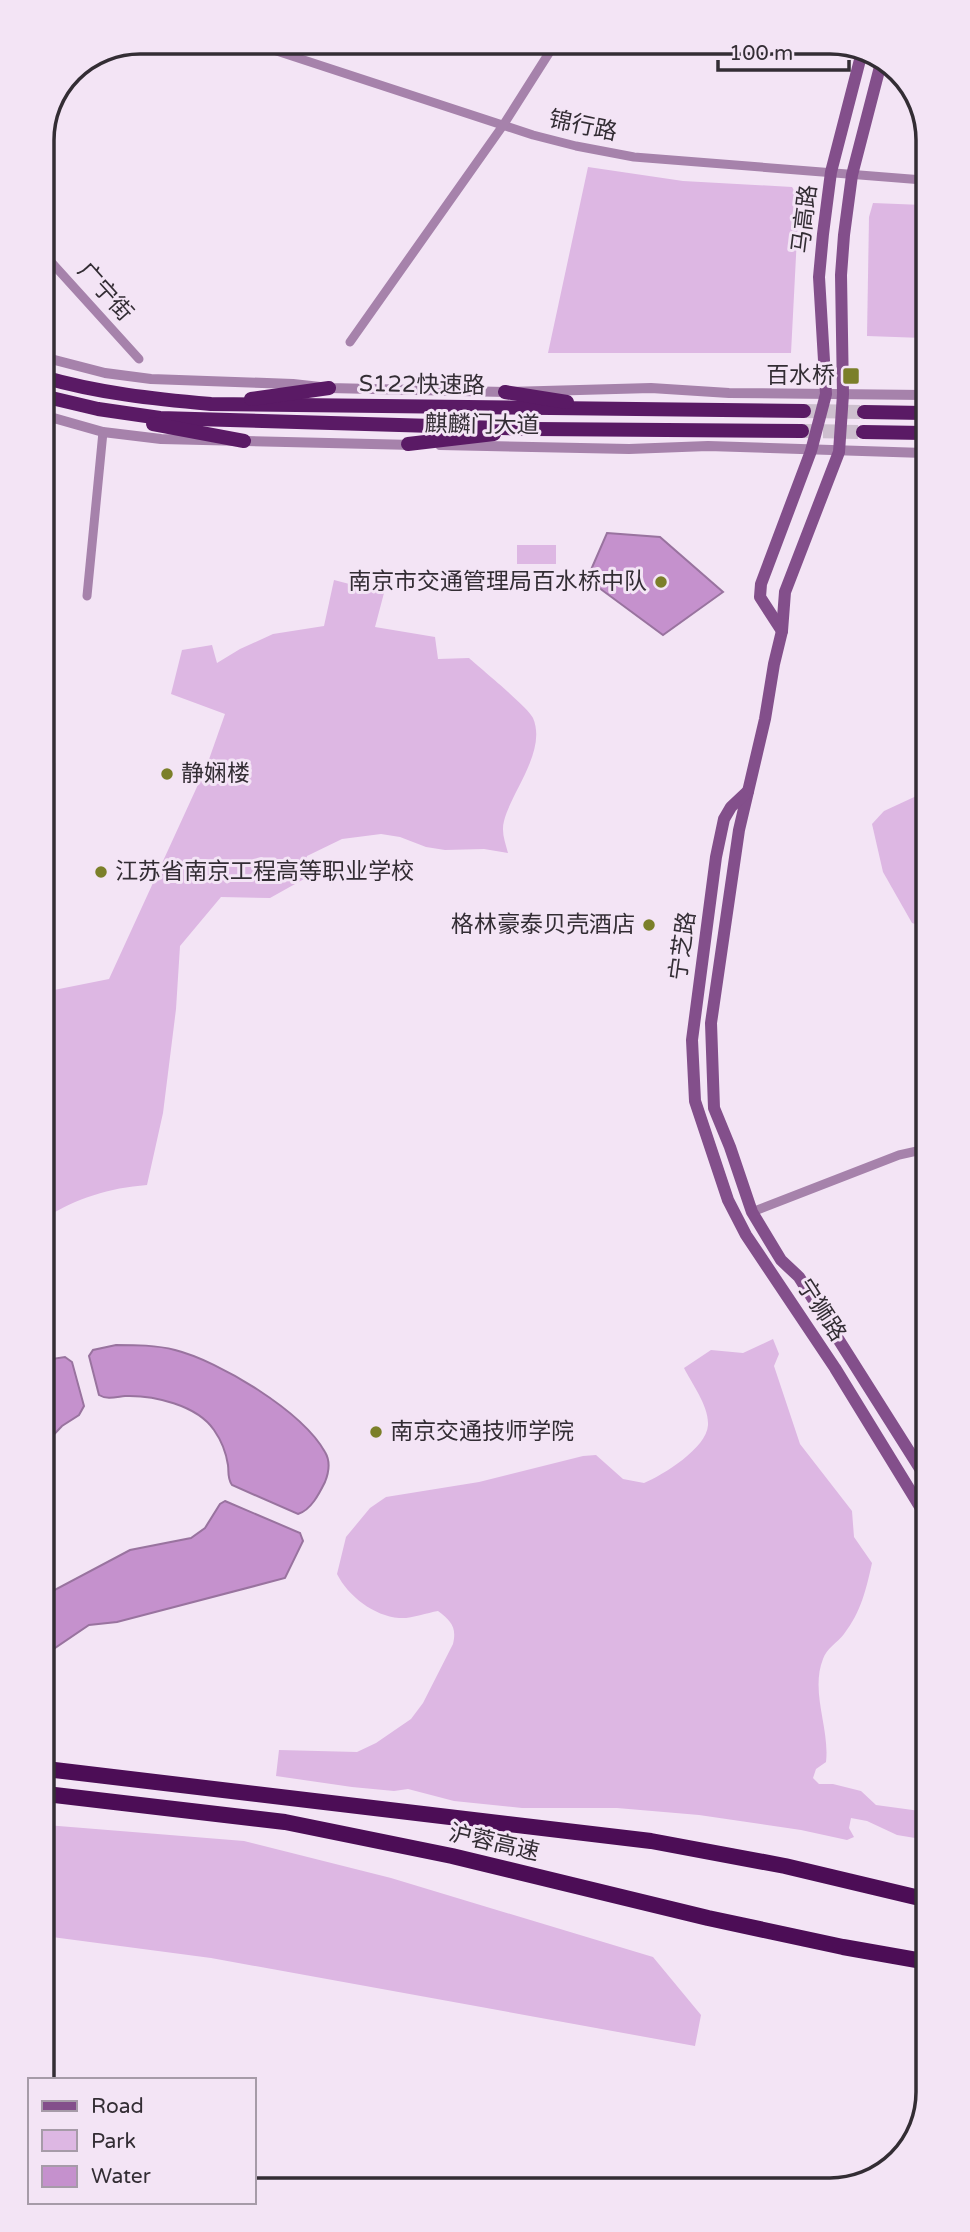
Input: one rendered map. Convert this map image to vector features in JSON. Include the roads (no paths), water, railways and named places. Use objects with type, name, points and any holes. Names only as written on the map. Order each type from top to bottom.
[{"type":"highway","name":"S122快速路","points":[[54,380],[101,391],[211,404],[804,411]]},
{"type":"highway","points":[[211,404],[329,388]]},
{"type":"highway","points":[[505,392],[617,410]]},
{"type":"highway","name":"S122快速路","points":[[54,399],[98,409],[160,418],[229,421],[535,429],[802,431]]},
{"type":"highway","points":[[98,409],[161,426],[244,441]]},
{"type":"highway","points":[[864,412],[916,413]]},
{"type":"highway","points":[[408,444],[535,429]]},
{"type":"highway","points":[[863,432],[916,433]]},
{"type":"highway","name":"沪蓉高速","points":[[54,1770],[651,1841],[785,1866],[916,1897]]},
{"type":"highway","name":"沪蓉高速","points":[[54,1795],[285,1822],[452,1856],[747,1927],[916,1960]]},
{"type":"main road","name":"马高路","points":[[811,451],[826,394],[819,277],[831,172],[860,60]]},
{"type":"main road","name":"马高路","points":[[839,452],[843,394],[841,275],[852,175],[879,70]]},
{"type":"main road","points":[[782,631],[760,597],[761,584],[811,451]]},
{"type":"main road","name":"宁芝路","points":[[714,1108],[711,1023],[736,844],[782,631],[785,592],[839,452]]},
{"type":"main road","name":"宁芝路","points":[[699,1116],[695,1101],[692,1040],[716,857],[724,820],[731,807],[748,791]]},
{"type":"main road","name":"宁狮路","points":[[714,1108],[751,1212],[781,1260],[799,1278],[916,1462]]},
{"type":"main road","name":"宁狮路","points":[[699,1116],[728,1200],[747,1236],[835,1368],[916,1498]]},
{"type":"street","name":"锦行路","points":[[286,54],[576,146],[634,157],[916,180]]},
{"type":"street","points":[[350,342],[504,124],[548,54]]},
{"type":"street","name":"广宁街","points":[[54,264],[139,359]]},
{"type":"street","name":"麒麟门大道","points":[[54,360],[105,373],[151,379],[293,384],[329,388],[505,392],[651,388],[729,393],[843,394]]},
{"type":"street","points":[[843,394],[916,395]]},
{"type":"street","name":"麒麟门大道","points":[[54,418],[103,432],[161,439],[629,449],[708,446],[916,453]]},
{"type":"street","points":[[87,596],[103,432]]},
{"type":"street","points":[[751,1212],[899,1154],[916,1151]]},
{"type":"water","points":[[607,533],[660,537],[723,592],[663,635],[587,579]]},
{"type":"water","points":[[116,1345],[161,1347],[193,1356],[236,1376],[279,1405],[314,1436],[327,1456],[328,1475],[314,1501],[298,1514],[232,1485],[226,1455],[217,1434],[206,1421],[186,1408],[148,1397],[108,1398],[99,1395],[89,1356],[93,1350]]},
{"type":"water","points":[[65,1357],[72,1362],[84,1406],[79,1415],[54,1434],[54,1359]]},
{"type":"water","points":[[225,1501],[300,1533],[303,1541],[285,1578],[117,1622],[89,1625],[54,1649],[54,1590],[130,1550],[191,1538],[205,1528],[220,1504]]},
{"type":"tunnel","points":[[804,411],[864,412]]},
{"type":"tunnel","points":[[802,431],[863,432]]},
{"type":"place","name":"百水桥","points":[[851,376]]},
{"type":"place","name":"南京市交通管理局百水桥中队","points":[[661,582]]},
{"type":"place","name":"静娴楼","points":[[167,774]]},
{"type":"place","name":"江苏省南京工程高等职业学校","points":[[101,872]]},
{"type":"place","name":"格林豪泰贝壳酒店","points":[[649,925]]},
{"type":"place","name":"南京交通技师学院","points":[[376,1432]]}]
